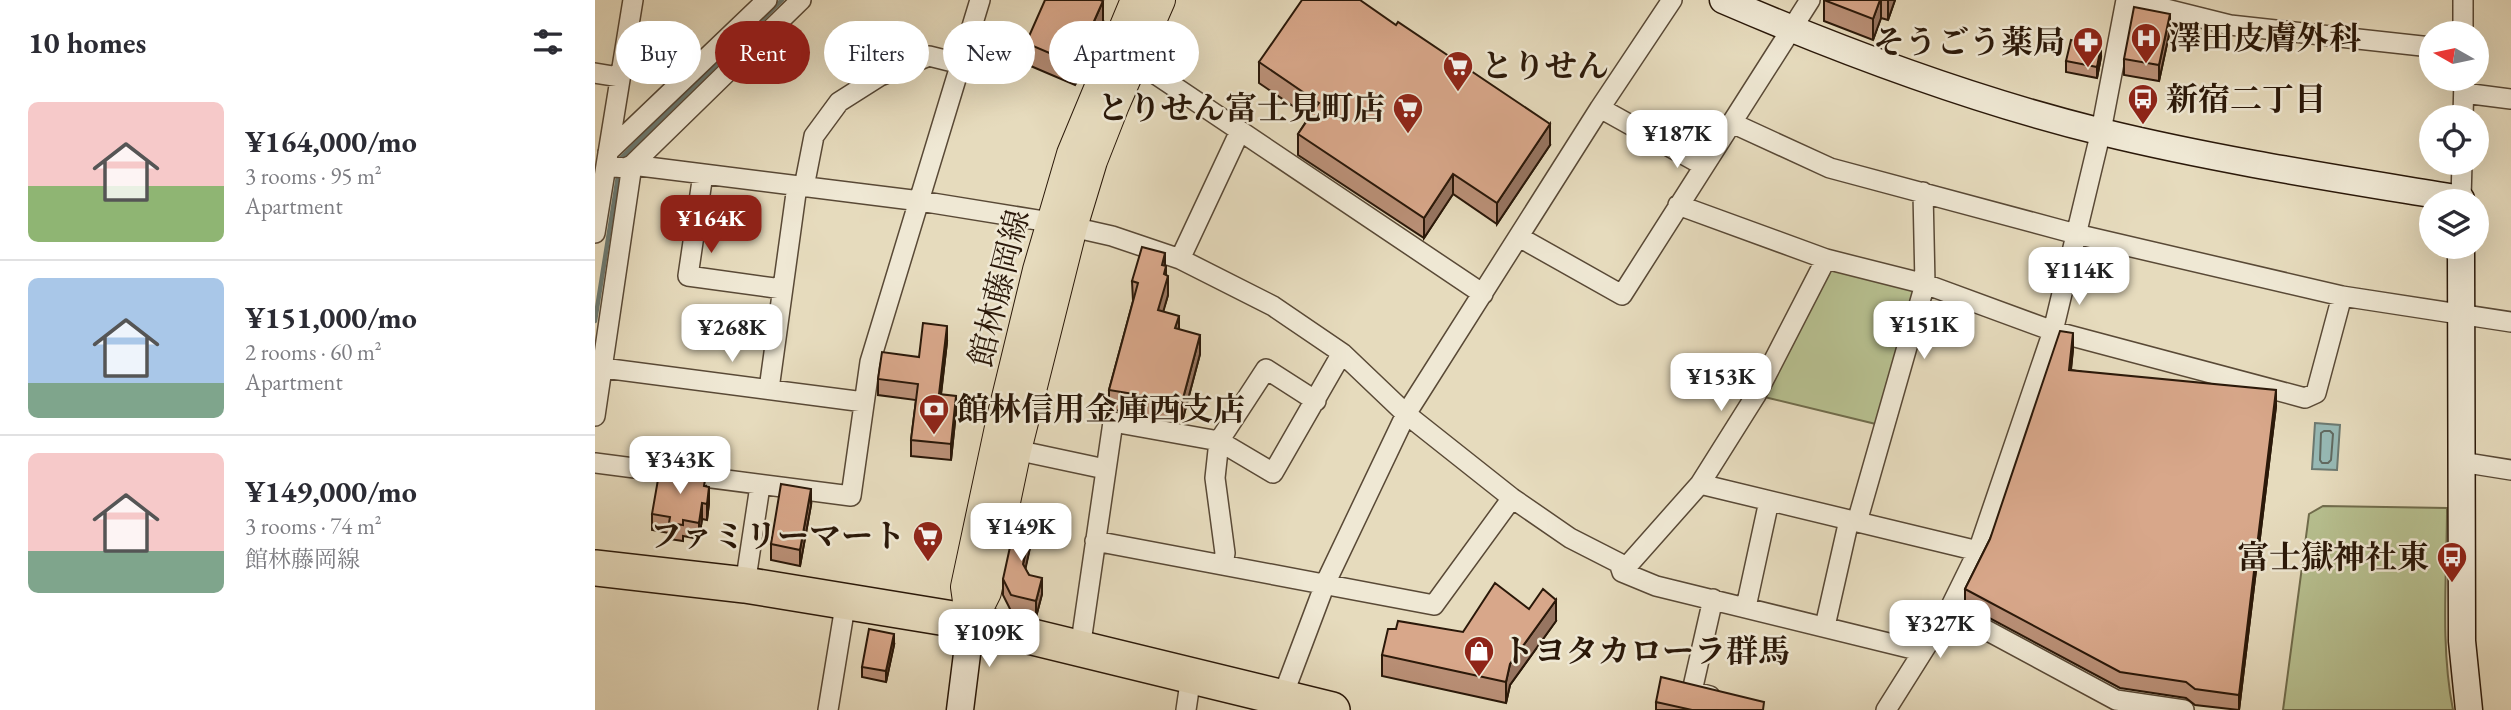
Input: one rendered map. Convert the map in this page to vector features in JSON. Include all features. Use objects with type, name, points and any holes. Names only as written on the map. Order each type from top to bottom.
[{"type":"highway","points":[[595,568],[745,585],[971,622],[1191,676],[1282,704],[1332,710]]},
{"type":"main road","name":"館林藤岡線","points":[[971,622],[986,592],[1061,224],[1072,154],[1136,0]]},
{"type":"main road","name":"館林藤岡線","points":[[1151,21],[1160,0]]},
{"type":"main road","name":"館林藤岡線","points":[[971,622],[966,587],[1024,323],[1061,224],[1093,161],[1123,84]]},
{"type":"street","points":[[630,21],[633,0]]},
{"type":"street","points":[[604,160],[767,0]]},
{"type":"street","points":[[604,160],[625,168],[632,164],[801,0]]},
{"type":"street","points":[[974,21],[980,0]]},
{"type":"street","points":[[1282,704],[1325,584],[1406,414],[1600,108],[1672,0]]},
{"type":"street","points":[[1723,0],[1858,56],[1932,82],[2101,131],[2300,172],[2419,193]]},
{"type":"street","points":[[1520,237],[1622,295],[1809,0]]},
{"type":"street","points":[[1886,710],[1949,610],[1978,551],[2053,331],[2101,131],[2128,0],[2230,25],[2419,46]]},
{"type":"street","points":[[2463,0],[2463,21]]},
{"type":"street","points":[[769,389],[782,289],[800,186],[814,136],[839,102],[880,76],[929,56],[943,60]]},
{"type":"street","points":[[595,72],[616,76]]},
{"type":"street","points":[[595,233],[618,84]]},
{"type":"street","points":[[595,463],[851,496],[870,362],[955,84]]},
{"type":"street","points":[[1170,84],[1483,294]]},
{"type":"street","points":[[2482,91],[2511,99]]},
{"type":"street","points":[[1600,108],[1704,166]]},
{"type":"street","points":[[1732,123],[1830,168],[2076,234],[2342,296],[2511,322]]},
{"type":"street","points":[[1179,260],[1240,131]]},
{"type":"street","points":[[632,164],[920,201],[1061,224],[1112,236],[1179,260],[1273,306],[1342,353],[1406,414],[1512,498],[1570,538],[1619,563],[1622,572],[1656,586],[1921,651]]},
{"type":"street","points":[[595,416],[599,367],[632,164]]},
{"type":"street","points":[[703,174],[688,276],[782,289]]},
{"type":"street","points":[[1825,626],[1853,521],[1925,284],[1923,192]]},
{"type":"street","points":[[1678,205],[1826,259],[1925,284],[2053,331],[2305,398],[2316,393],[2342,296]]},
{"type":"street","points":[[1622,572],[1700,484],[1756,395],[1826,259]]},
{"type":"street","points":[[2461,259],[2462,642],[2469,710]]},
{"type":"street","points":[[1080,649],[1113,422],[1219,441],[1273,472],[1342,353]]},
{"type":"street","points":[[599,367],[864,402]]},
{"type":"street","points":[[1223,565],[1225,553],[1215,478],[1219,441],[1266,369],[1316,401]]},
{"type":"street","points":[[1016,450],[1105,469]]},
{"type":"street","points":[[2461,462],[2511,470]]},
{"type":"street","points":[[1700,484],[1978,551]]},
{"type":"street","points":[[745,585],[760,486]]},
{"type":"street","points":[[1095,541],[1434,605],[1512,498]]},
{"type":"street","points":[[1746,607],[1769,501]]},
{"type":"street","points":[[1713,599],[1692,691],[1730,701]]},
{"type":"street","points":[[828,710],[846,600]]},
{"type":"street","points":[[1949,610],[2113,705],[2184,710]]},
{"type":"street","points":[[961,710],[971,622]]},
{"type":"street","points":[[1186,710],[1191,676]]},
{"type":"green space","points":[[1826,259],[1925,284],[1884,426],[1756,395]]},
{"type":"green space","points":[[2323,506],[2447,508],[2445,635],[2453,710],[2283,710],[2309,514]]},
{"type":"water","points":[[2315,423],[2340,425],[2337,470],[2312,469]]},
{"type":"building","points":[[1045,0],[1103,1],[1094,21],[1049,21],[1049,53],[1035,47],[1035,23]]},
{"type":"building","points":[[1302,0],[1360,0],[1396,25],[1398,22],[1550,124],[1497,203],[1453,174],[1424,218],[1298,134],[1319,103],[1259,62]]},
{"type":"building","points":[[1824,0],[1880,0],[1873,19]]},
{"type":"building","points":[[2134,7],[2170,14],[2159,65],[2124,59]]},
{"type":"building","points":[[2071,40],[2101,46],[2097,67],[2066,61]]},
{"type":"building","points":[[1142,247],[1165,253],[1162,265],[1166,266],[1164,274],[1168,276],[1158,310],[1179,316],[1175,328],[1200,335],[1182,402],[1109,390],[1138,283],[1132,281]]},
{"type":"building","points":[[923,323],[947,326],[939,394],[956,396],[951,444],[911,440],[918,384],[878,379],[882,352],[919,357]]},
{"type":"building","points":[[2060,331],[2073,333],[2069,370],[2276,390],[2239,695],[2195,689],[2186,682],[2120,672],[1965,589],[1990,539]]},
{"type":"building","points":[[660,468],[706,474],[704,486],[709,487],[707,504],[702,503],[699,523],[683,520],[683,525],[669,523],[670,517],[652,514]]},
{"type":"building","points":[[781,484],[811,489],[800,550],[771,544]]},
{"type":"building","points":[[1017,515],[1033,518],[1023,564],[1029,575],[1042,578],[1036,601],[1011,595],[1003,579]]},
{"type":"building","points":[[1495,583],[1529,609],[1543,589],[1556,600],[1510,664],[1506,682],[1382,655],[1388,629],[1396,629],[1398,621],[1463,632]]},
{"type":"building","points":[[869,629],[894,634],[886,671],[862,667]]},
{"type":"building","points":[[1661,677],[1764,702],[1763,710],[1692,710],[1656,702]]},
{"type":"waterway","points":[[621,158],[782,0]]},
{"type":"waterway","points":[[595,321],[618,176]]},
{"type":"place","name":"澤田皮膚外科","points":[[2146,65]]},
{"type":"place","name":"そうごう薬局","points":[[2088,69]]},
{"type":"place","name":"とりせん","points":[[1458,93]]},
{"type":"place","name":"新宿二丁目","points":[[2143,126]]},
{"type":"place","name":"とりせん富士見町店","points":[[1408,135]]},
{"type":"place","name":"館林信用金庫西支店","points":[[934,436]]},
{"type":"place","name":"ファミリーマート","points":[[928,563]]},
{"type":"place","name":"富士獄神社東","points":[[2452,584]]},
{"type":"place","name":"トヨタカローラ群馬","points":[[1479,678]]}]
